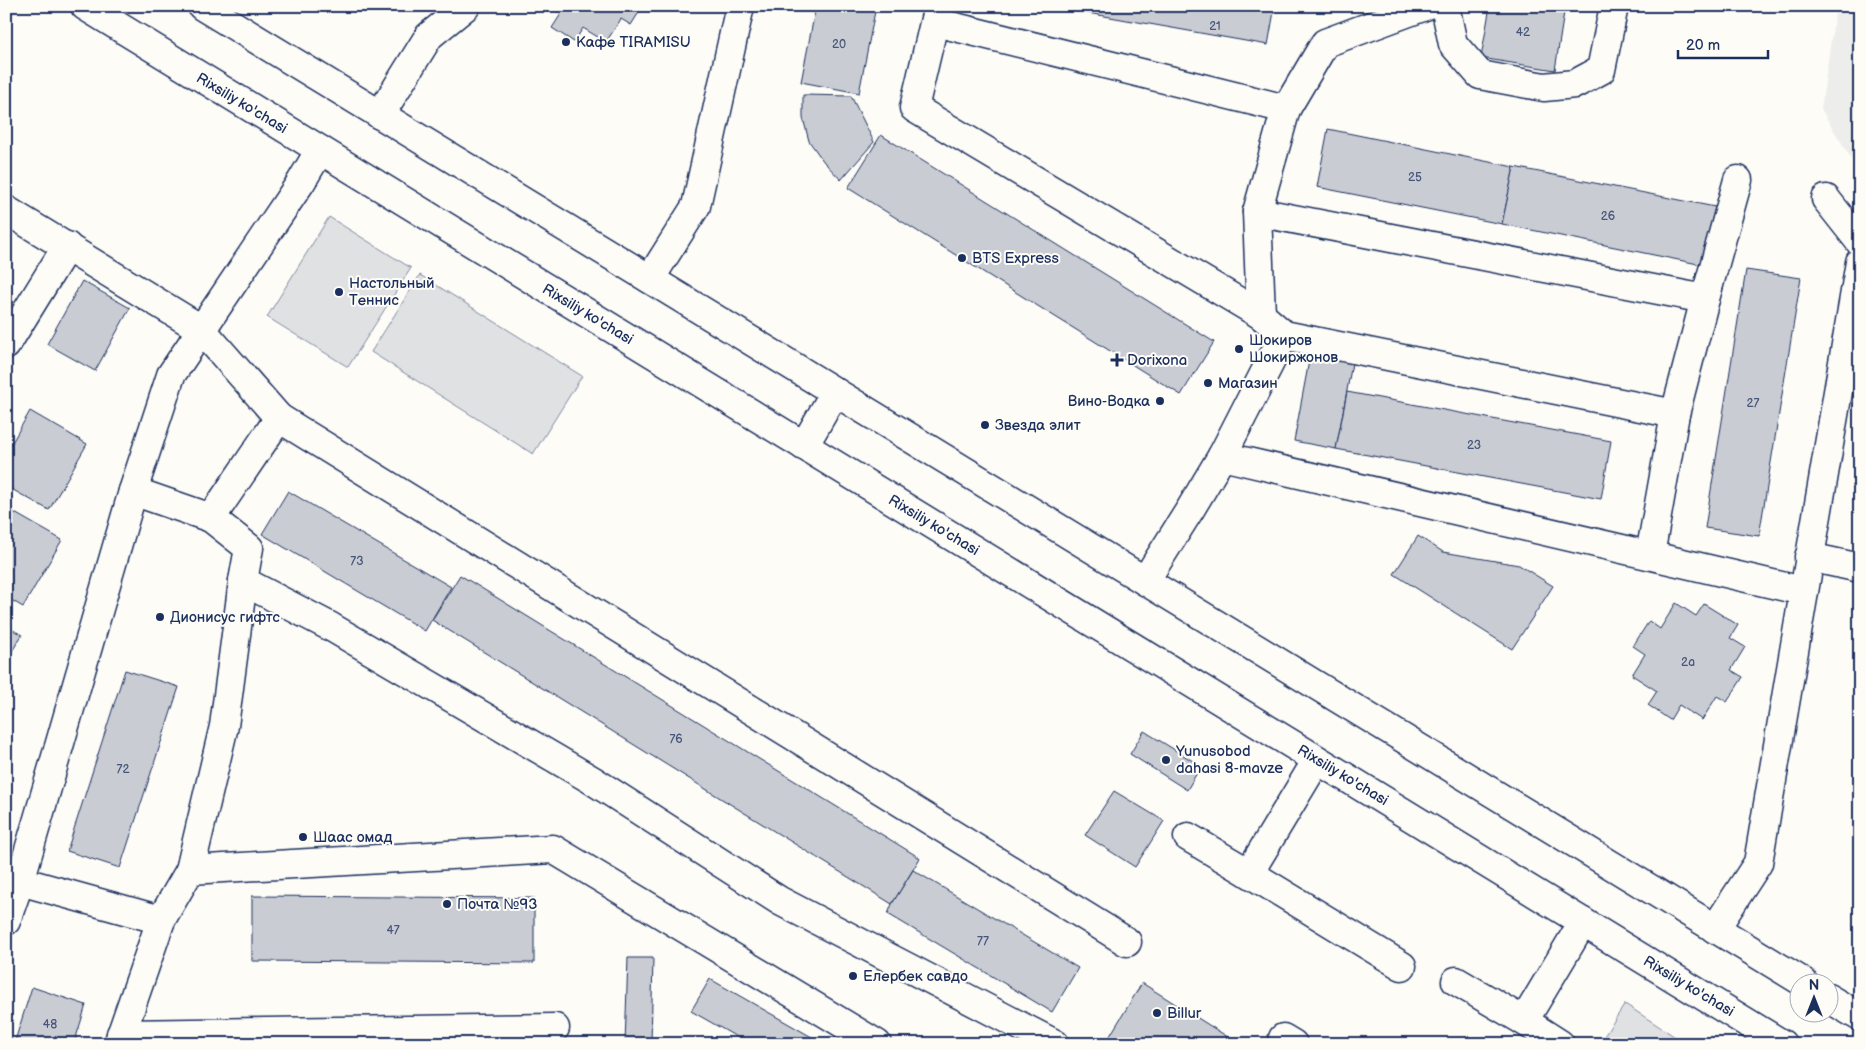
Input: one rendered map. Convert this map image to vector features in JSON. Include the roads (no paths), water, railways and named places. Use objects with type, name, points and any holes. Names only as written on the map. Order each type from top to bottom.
[{"type":"main road","name":"Rixsiliy ko'chasi","points":[[85,6],[1782,1044]]},
{"type":"main road","points":[[202,6],[1788,973]]},
{"type":"main road","points":[[380,115],[429,36],[466,6]]},
{"type":"main road","points":[[650,279],[696,206],[740,6]]},
{"type":"main road","points":[[1261,315],[1257,212],[1286,109],[1325,43],[1425,6]]},
{"type":"main road","points":[[1445,6],[1453,44],[1480,75],[1544,87],[1575,84],[1600,70],[1614,6]]},
{"type":"main road","points":[[1286,109],[937,14],[914,108],[1261,315],[1284,335],[1675,414]]},
{"type":"main road","points":[[6,921],[20,881],[133,491],[171,375],[301,182],[320,150]]},
{"type":"main road","points":[[1650,555],[1675,414],[1738,180]]},
{"type":"main road","points":[[1826,200],[1860,242]]},
{"type":"main road","points":[[6,210],[201,328],[279,418],[1127,942]]},
{"type":"main road","points":[[1257,212],[1705,299]]},
{"type":"main road","points":[[6,345],[67,246]]},
{"type":"main road","points":[[1715,929],[1758,863],[1860,262]]},
{"type":"main road","points":[[1145,581],[1222,456],[1284,335]]},
{"type":"main road","points":[[804,446],[835,392]]},
{"type":"main road","points":[[211,518],[279,418]]},
{"type":"main road","points":[[1222,456],[1803,591]]},
{"type":"main road","points":[[133,491],[211,518],[249,548],[224,726],[190,870],[161,920],[119,1039],[555,1028]]},
{"type":"main road","points":[[1809,557],[1860,568]]},
{"type":"main road","points":[[243,581],[331,627],[583,775],[780,901],[1055,1044]]},
{"type":"main road","points":[[1249,873],[1318,760]]},
{"type":"main road","points":[[1188,837],[1402,966]]},
{"type":"main road","points":[[190,870],[554,849],[878,1044]]},
{"type":"main road","points":[[20,881],[161,920]]},
{"type":"main road","points":[[1524,1021],[1583,922]]},
{"type":"main road","points":[[1456,981],[1560,1044]]},
{"type":"main road","points":[[1838,1004],[1860,1017]]},
{"type":"place","name":"Кафе TIRAMISU","points":[[566,42]]},
{"type":"place","name":"BTS Express","points":[[962,258]]},
{"type":"place","name":"Настольный Теннис","points":[[339,292]]},
{"type":"place","name":"Шокиров Шокиржонов","points":[[1239,349]]},
{"type":"place","name":"Dorixona","points":[[1117,360]]},
{"type":"place","name":"Магазин","points":[[1208,383]]},
{"type":"place","name":"Вино-Водка","points":[[1160,401]]},
{"type":"place","name":"Звезда элит","points":[[985,425]]},
{"type":"place","name":"Дионисус гифтс","points":[[160,617]]},
{"type":"place","name":"Yunusobod dahasi 8-mavze","points":[[1166,760]]},
{"type":"place","name":"Шаас омад","points":[[303,837]]},
{"type":"place","name":"Почта №93","points":[[447,904]]},
{"type":"place","name":"Елербек савдо","points":[[853,976]]},
{"type":"place","name":"Billur","points":[[1157,1013]]}]
